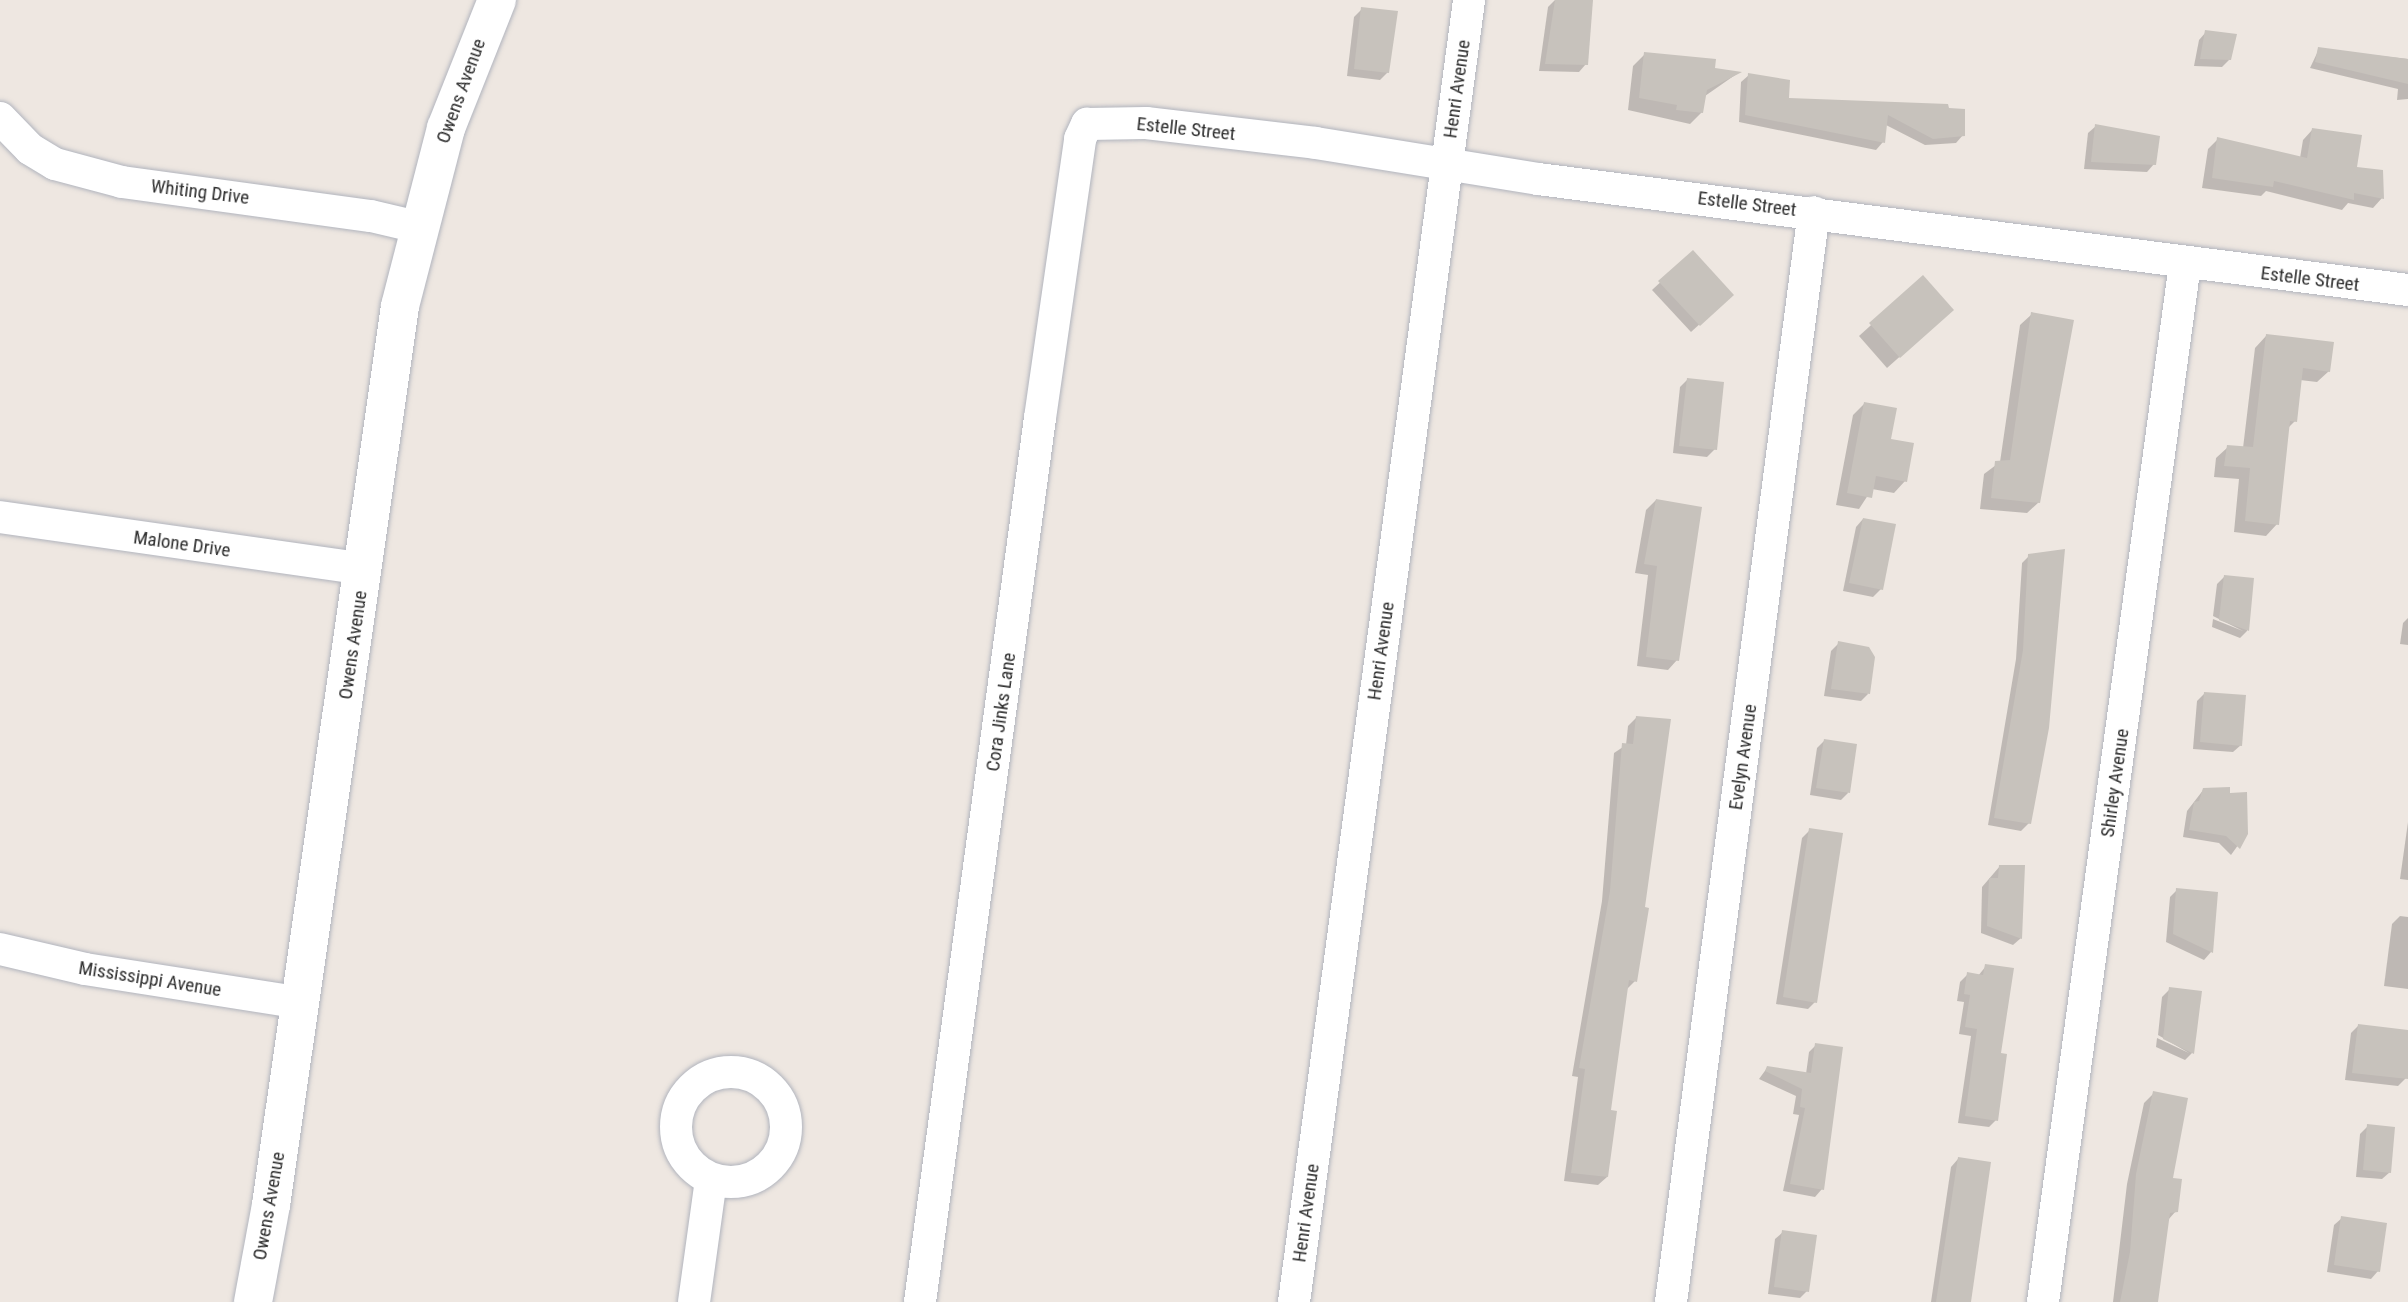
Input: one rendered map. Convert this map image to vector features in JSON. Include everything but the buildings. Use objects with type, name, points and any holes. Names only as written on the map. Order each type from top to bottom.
[{"type":"street","name":"Owens Avenue","points":[[253,1302],[301,1003],[400,306],[418,227],[446,128],[497,0]]},
{"type":"street","name":"Henri Avenue","points":[[1294,1302],[1469,0]]},
{"type":"street","name":"Whiting Drive","points":[[0,118],[30,149],[55,164],[122,182],[371,216],[418,227]]},
{"type":"street","name":"Estelle Street","points":[[1087,124],[1146,123],[2185,264],[2408,290]]},
{"type":"street","name":"Cora Jinks Lane","points":[[920,1302],[1040,418],[1080,139],[1087,124]]},
{"type":"street","name":"Evelyn Avenue","points":[[1671,1302],[1814,212]]},
{"type":"street","name":"Shirley Avenue","points":[[2043,1302],[2185,264]]},
{"type":"street","name":"Malone Drive","points":[[0,517],[364,569]]},
{"type":"street","name":"Mississippi Avenue","points":[[0,948],[85,969],[301,1003]]},
{"type":"street","points":[[694,1302],[711,1179]]}]
